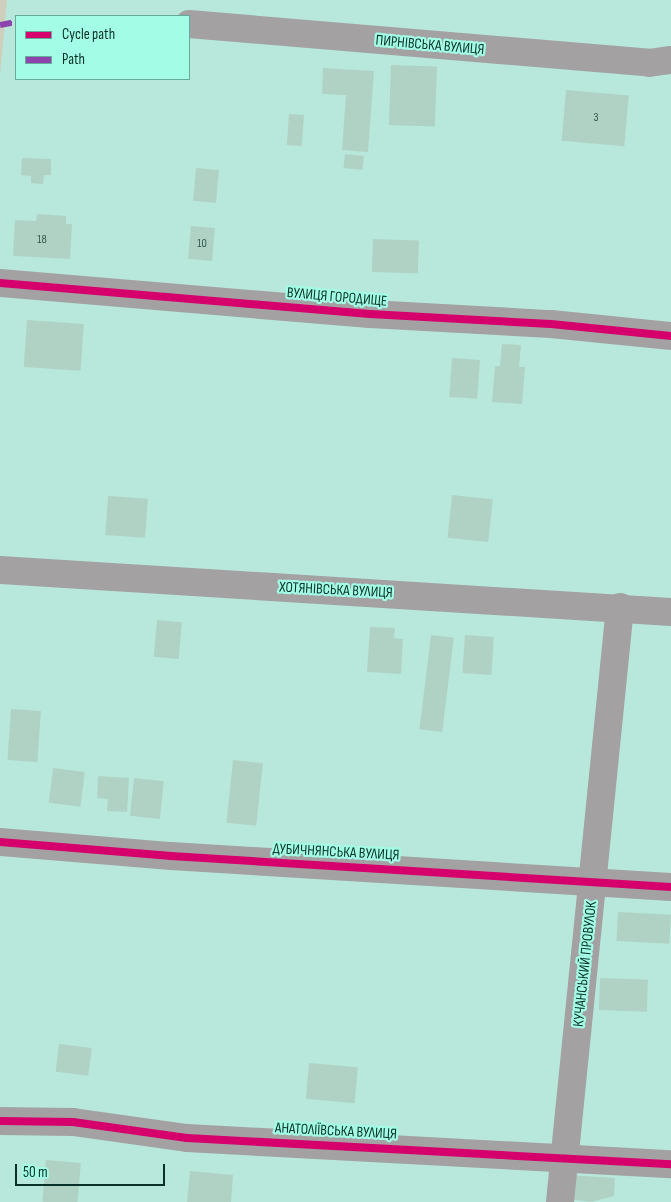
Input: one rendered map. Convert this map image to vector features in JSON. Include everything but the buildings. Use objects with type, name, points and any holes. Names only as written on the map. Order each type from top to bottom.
[{"type":"street","name":"ПИРНІВСЬКА ВУЛИЦЯ","points":[[190,24],[648,63],[671,60]]},
{"type":"street","name":"ВУЛИЦЯ ГОРОДИЩЕ","points":[[0,283],[370,314],[551,324],[671,336]]},
{"type":"street","name":"ХОТЯНІВСЬКА ВУЛИЦЯ","points":[[0,570],[620,607],[671,612]]},
{"type":"street","name":"КУЧАНСЬКИЙ ПРОВУЛОК","points":[[560,1202],[594,880],[620,607]]},
{"type":"street","name":"ДУБИЧНЯНСЬКА ВУЛИЦЯ","points":[[0,842],[171,856],[671,886]]},
{"type":"street","name":"АНАТОЛІЇВСЬКА ВУЛИЦЯ","points":[[0,1121],[73,1122],[187,1138],[565,1156],[671,1164]]},
{"type":"green space","points":[[0,0],[7,0],[0,76]]},
{"type":"marked path","points":[[0,25],[15,22]]},
{"type":"cycle path","points":[[0,283],[370,314],[551,324],[671,336]]},
{"type":"cycle path","points":[[0,842],[171,856],[671,887]]},
{"type":"cycle path","points":[[0,1121],[73,1122],[187,1138],[671,1164]]}]
